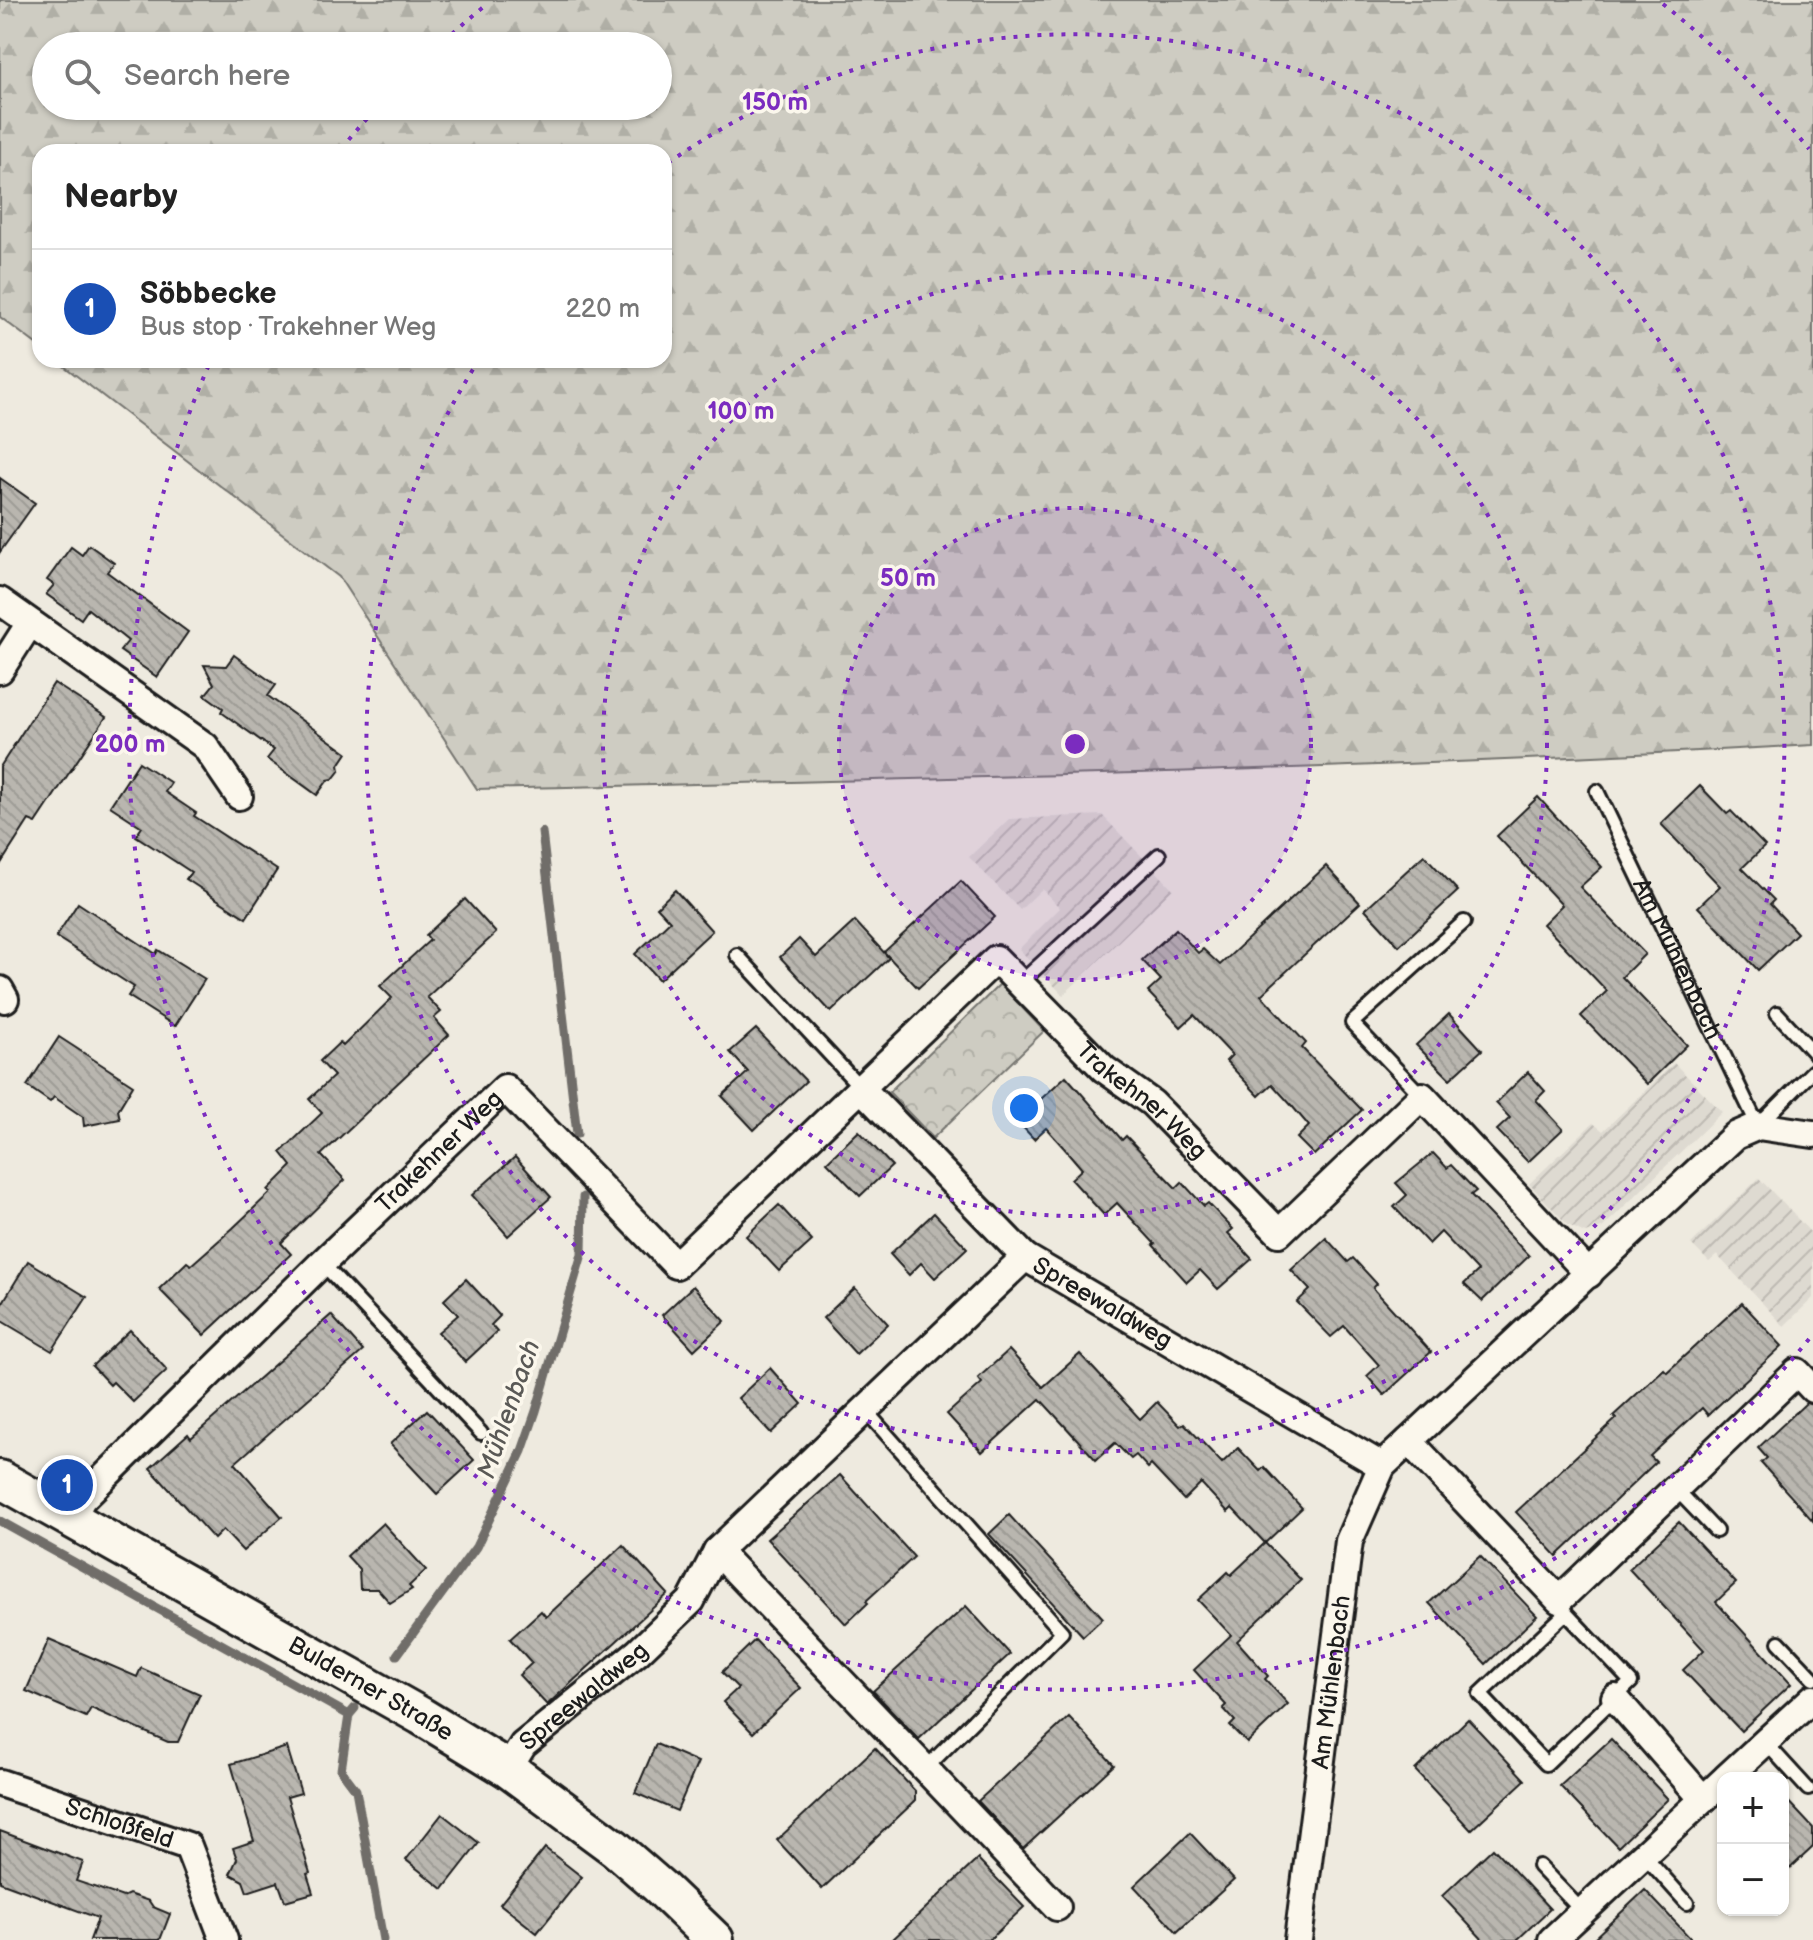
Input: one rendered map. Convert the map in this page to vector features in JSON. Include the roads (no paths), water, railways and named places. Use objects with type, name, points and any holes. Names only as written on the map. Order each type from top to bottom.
[{"type":"street","points":[[0,601],[205,746],[239,796]]},
{"type":"street","points":[[0,670],[30,623]]},
{"type":"street","name":"Trakehner Weg","points":[[71,1520],[82,1499],[505,1088],[676,1265],[996,959],[1104,1069],[1152,1103],[1279,1233],[1422,1096]]},
{"type":"street","points":[[861,1088],[1025,1257]]},
{"type":"street","points":[[1422,1096],[1589,1274]]},
{"type":"street","points":[[1758,1126],[1813,1134]]},
{"type":"street","name":"Am Mühlenbach","points":[[1298,1940],[1349,1541],[1382,1466],[1735,1136],[1758,1126]]},
{"type":"street","name":"Spreewaldweg","points":[[508,1769],[523,1745],[638,1652],[691,1601],[717,1551],[1025,1257],[1382,1466]]},
{"type":"street","points":[[1409,1441],[1563,1606],[1675,1488],[1797,1372],[1813,1389]]},
{"type":"street","name":"Bulderner Straße","points":[[0,1479],[421,1716],[508,1769],[615,1848],[715,1940]]},
{"type":"street","points":[[717,1551],[1057,1907]]},
{"type":"street","points":[[1615,1698],[1703,1799]]},
{"type":"street","points":[[1733,1772],[1813,1698]]},
{"type":"street","name":"Schloßfeld","points":[[0,1783],[188,1846],[224,1940]]},
{"type":"street","points":[[1552,1940],[1717,1787]]},
{"type":"lane","name":"Am Mühlenbach","points":[[1597,791],[1758,1126]]},
{"type":"lane","points":[[1020,983],[1159,855]]},
{"type":"lane","points":[[1422,1096],[1352,1023],[1464,922]]},
{"type":"lane","points":[[737,955],[861,1088]]},
{"type":"lane","points":[[1777,1013],[1813,1052]]},
{"type":"lane","points":[[1758,1126],[1813,1071]]},
{"type":"lane","points":[[322,1263],[481,1433]]},
{"type":"lane","points":[[865,1410],[1062,1632],[925,1769]]},
{"type":"lane","points":[[1675,1488],[1716,1531]]},
{"type":"lane","points":[[1563,1606],[1631,1682],[1546,1764],[1480,1694],[1563,1606]]},
{"type":"lane","points":[[1779,1642],[1813,1678]]},
{"type":"lane","points":[[1765,1742],[1808,1789]]},
{"type":"lane","points":[[1643,1854],[1687,1903]]},
{"type":"lane","points":[[1539,1866],[1582,1911]]},
{"type":"waterway","name":"Mühlenbach","points":[[542,832],[577,1134]]},
{"type":"waterway","name":"Mühlenbach","points":[[397,1655],[476,1547],[522,1451],[582,1254],[583,1197]]},
{"type":"waterway","points":[[0,1521],[349,1715]]},
{"type":"waterway","name":"Mühlenbach","points":[[355,1708],[349,1715],[341,1770],[356,1790],[383,1940]]},
{"type":"place","name":"Söbbecke","points":[[67,1485]]}]
